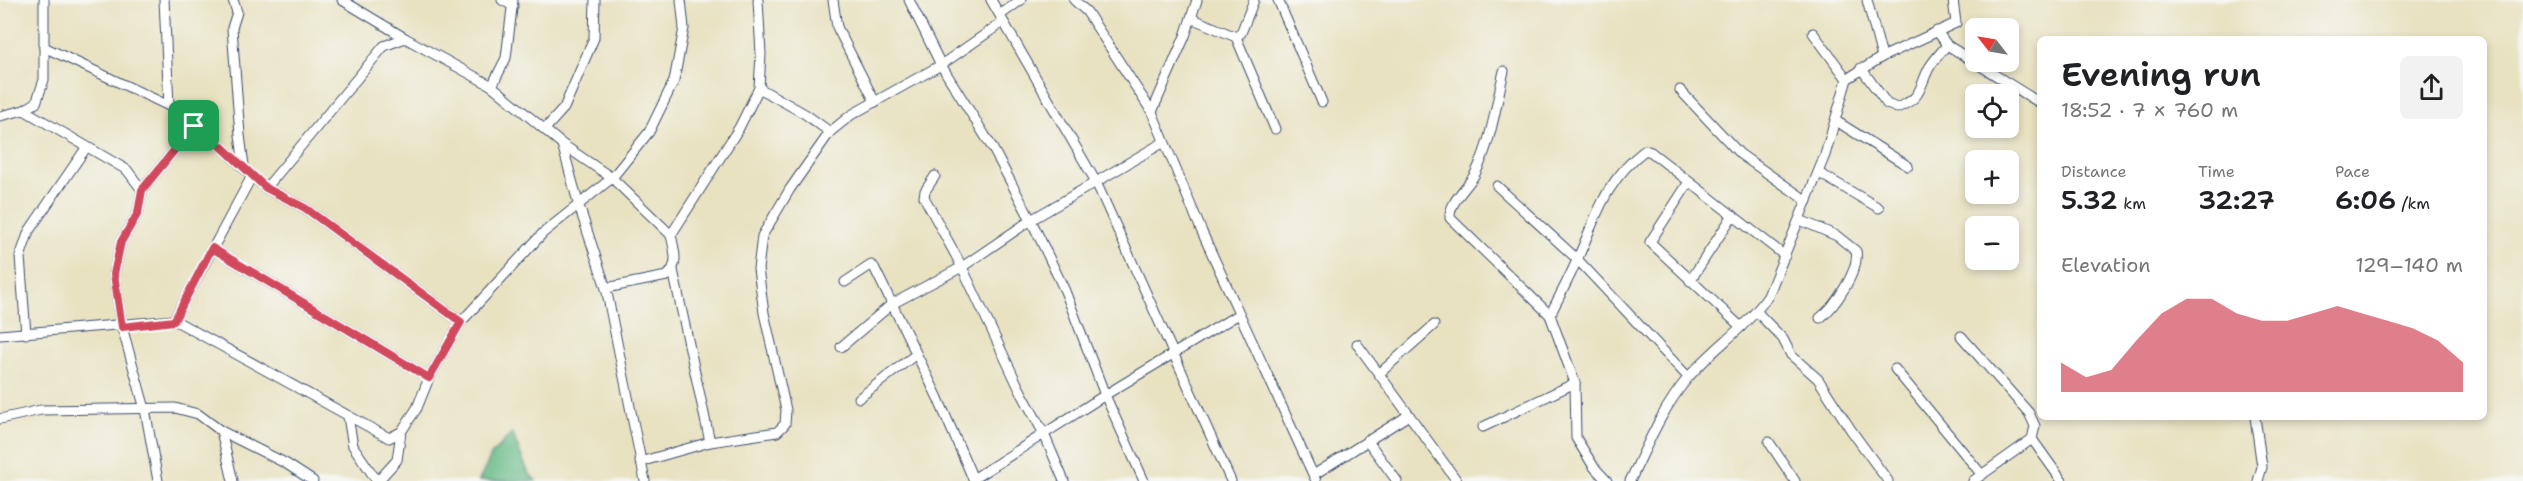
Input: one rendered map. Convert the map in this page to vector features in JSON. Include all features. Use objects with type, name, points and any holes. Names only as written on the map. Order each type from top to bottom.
[{"type":"street","points":[[0,116],[24,110],[36,103],[44,80],[44,0]]},
{"type":"street","points":[[164,0],[169,106]]},
{"type":"street","points":[[233,0],[237,12],[232,28],[244,166]]},
{"type":"street","points":[[342,0],[492,86],[562,144],[612,178],[671,235],[676,262],[673,270],[666,276],[606,288]]},
{"type":"street","points":[[492,86],[506,58],[513,3],[502,0]]},
{"type":"street","points":[[545,129],[564,108],[594,38],[595,0]]},
{"type":"street","points":[[348,417],[353,446],[377,481],[397,460],[401,432],[417,408],[429,378],[461,322],[543,233],[612,178],[649,132],[674,81],[684,28],[681,0]]},
{"type":"street","points":[[671,235],[740,128],[759,88],[761,54],[758,0]]},
{"type":"street","points":[[833,0],[837,27],[875,102]]},
{"type":"street","points":[[909,0],[941,65],[992,147],[1031,220],[1065,291],[1105,395],[1144,481]]},
{"type":"street","points":[[991,0],[1096,182],[1231,481]]},
{"type":"street","points":[[640,462],[710,442],[777,432],[785,424],[786,410],[764,312],[758,269],[762,236],[790,189],[830,132],[851,116],[941,65],[1002,19],[1021,0]]},
{"type":"street","points":[[1074,0],[1087,12],[1152,112],[1239,314],[1316,478],[1367,440],[1409,415]]},
{"type":"street","points":[[1152,112],[1197,0]]},
{"type":"street","points":[[1236,37],[1241,33],[1254,0]]},
{"type":"street","points":[[1278,0],[1322,102]]},
{"type":"street","points":[[1867,0],[1882,57]]},
{"type":"street","points":[[1630,481],[1669,403],[1688,377],[1757,312],[1768,296],[1819,173],[1846,79],[1860,68],[1956,23],[1953,0]]},
{"type":"street","points":[[1191,18],[1236,37],[1275,129]]},
{"type":"street","points":[[1937,31],[1947,45],[2037,101]]},
{"type":"street","points":[[1813,33],[1846,79]]},
{"type":"street","points":[[266,188],[384,46],[405,38]]},
{"type":"street","points":[[1860,68],[1887,104],[1897,108],[1910,102],[1923,87],[1929,68],[1947,45]]},
{"type":"street","points":[[44,47],[169,106],[244,166],[266,188],[305,208],[461,322]]},
{"type":"street","points":[[1504,71],[1489,136],[1475,174],[1452,207],[1450,218],[1550,315],[1575,384],[1576,438],[1594,467],[1607,481]]},
{"type":"street","points":[[759,88],[805,114],[830,132]]},
{"type":"street","points":[[1680,90],[1740,154],[1807,201]]},
{"type":"street","points":[[24,110],[127,170],[142,190]]},
{"type":"street","points":[[1836,120],[1908,166]]},
{"type":"street","points":[[158,481],[145,409],[122,327],[114,274],[121,242],[138,213],[142,190],[194,126]]},
{"type":"street","points":[[842,347],[892,304],[962,267],[1031,220],[1164,142]]},
{"type":"street","points":[[562,144],[579,206],[606,288],[645,481]]},
{"type":"street","points":[[26,334],[20,257],[29,231],[86,148]]},
{"type":"street","points":[[1550,315],[1608,189],[1635,157],[1645,150],[1651,152],[1785,256]]},
{"type":"street","points":[[1819,173],[1879,208]]},
{"type":"street","points":[[174,321],[252,176]]},
{"type":"street","points":[[935,176],[925,191],[924,197],[962,267],[1019,388],[1044,434],[1064,481]]},
{"type":"street","points":[[1689,182],[1650,242],[1741,327]]},
{"type":"street","points":[[1497,186],[1577,260],[1688,377]]},
{"type":"street","points":[[1690,281],[1733,215]]},
{"type":"street","points":[[1800,220],[1837,236],[1857,251],[1858,258],[1840,296],[1830,311],[1820,318]]},
{"type":"street","points":[[212,248],[429,378]]},
{"type":"street","points":[[845,282],[871,264],[937,396],[974,480],[1105,395],[1239,314]]},
{"type":"street","points":[[673,270],[710,442]]},
{"type":"street","points":[[1757,312],[1783,339],[1791,355],[1818,379],[1888,481]]},
{"type":"street","points":[[0,335],[122,327],[174,321],[389,438],[401,432]]},
{"type":"street","points":[[1380,373],[1434,325]]},
{"type":"street","points":[[1960,336],[2030,413],[2035,426],[2032,438],[1973,481]]},
{"type":"street","points":[[1357,344],[1457,481]]},
{"type":"street","points":[[859,398],[915,355]]},
{"type":"street","points":[[1895,369],[1982,475]]},
{"type":"street","points":[[1483,427],[1575,384]]},
{"type":"street","points":[[0,419],[40,410],[175,408],[198,414],[221,431],[285,463],[313,481]]},
{"type":"street","points":[[2255,420],[2262,467],[2259,481]]},
{"type":"street","points":[[221,431],[233,481]]},
{"type":"street","points":[[2032,438],[2062,481]]},
{"type":"street","points":[[1367,440],[1397,481]]},
{"type":"street","points":[[1769,442],[1795,481]]},
{"type":"green space","points":[[512,433],[528,472],[536,481],[479,481],[492,454]]},
{"type":"route","points":[[194,126],[222,147],[266,188],[305,208],[461,322],[429,378],[212,248],[174,321],[122,327],[114,274],[121,242],[138,213],[142,190],[194,126]]}]
